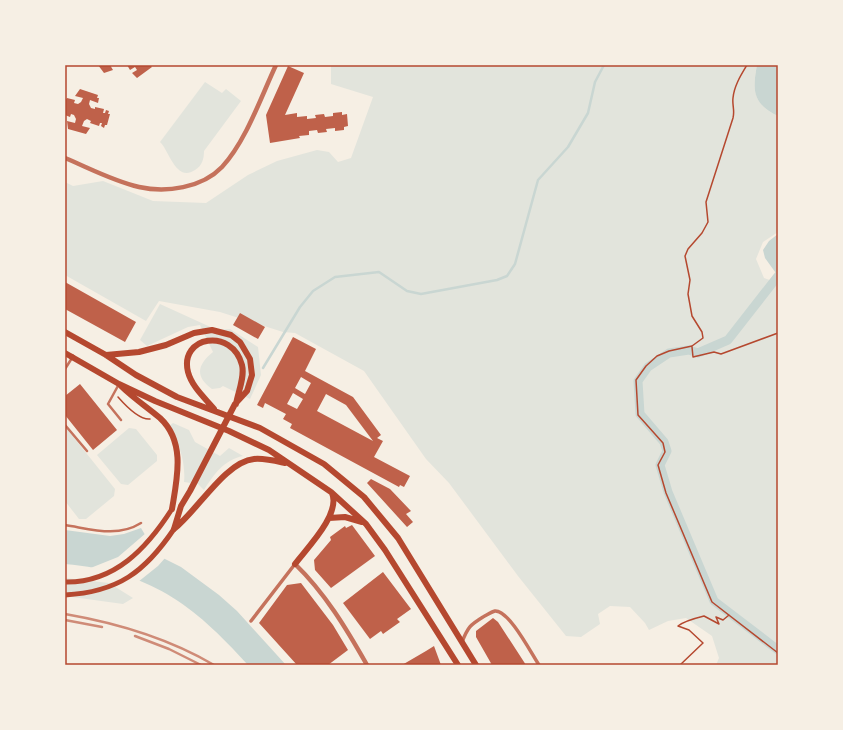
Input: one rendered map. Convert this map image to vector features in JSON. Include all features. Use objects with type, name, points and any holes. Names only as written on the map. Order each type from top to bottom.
[{"type":"main road","points":[[106,355],[139,352],[202,331],[219,331],[240,342],[250,359],[252,367],[250,383],[247,391],[236,404],[190,491],[180,506],[174,530]]},
{"type":"main road","points":[[65,332],[106,355],[121,367],[177,397],[187,402],[214,409],[260,428],[324,464],[364,497],[398,538],[476,665]]},
{"type":"main road","points":[[214,409],[192,383],[188,371],[188,358],[193,349],[204,341],[212,339],[225,342],[231,346],[242,366],[243,375],[236,404]]},
{"type":"main road","points":[[65,353],[119,384],[170,408],[216,426],[269,450],[331,492],[366,524],[393,562],[458,665]]},
{"type":"main road","points":[[65,582],[91,578],[121,566],[142,550],[172,509],[178,463],[173,440],[167,427],[159,417],[139,403],[119,384]]},
{"type":"main road","points":[[65,596],[95,591],[131,576],[156,555],[174,530],[187,519],[230,469],[246,460],[256,458],[287,463]]},
{"type":"main road","points":[[295,564],[329,518],[334,501],[331,492]]},
{"type":"main road","points":[[172,509],[180,506]]},
{"type":"main road","points":[[329,518],[345,517],[366,524]]},
{"type":"street","points":[[65,158],[122,182],[146,188],[174,188],[201,181],[222,167],[238,145],[276,65]]},
{"type":"street","points":[[65,369],[72,357]]},
{"type":"street","points":[[119,384],[108,404],[121,420]]},
{"type":"street","points":[[65,426],[87,452]]},
{"type":"street","points":[[65,525],[110,532],[128,529],[141,523]]},
{"type":"street","points":[[251,621],[295,564],[333,607],[367,665]]},
{"type":"street","points":[[462,642],[469,626],[495,611],[502,613],[509,619],[539,665]]},
{"type":"path","points":[[747,65],[737,82],[733,99],[735,108],[733,118],[706,202],[708,222],[702,233],[688,249],[685,256],[690,280],[688,294],[692,316],[702,332],[703,338],[692,346],[669,350],[657,356],[646,366],[636,380],[638,415],[662,443],[664,452],[658,464],[666,494],[712,602],[778,653]]},
{"type":"path","points":[[692,346],[693,357],[714,352],[721,354],[778,333]]},
{"type":"path","points":[[118,396],[128,408],[146,420],[151,419]]},
{"type":"path","points":[[680,665],[704,643],[689,630],[678,626],[683,622],[688,622],[704,616],[719,624],[716,617],[723,620],[729,616]]},
{"type":"shaded area","points":[[331,65],[757,65],[755,74],[756,95],[763,106],[778,116],[778,232],[763,242],[756,259],[764,278],[778,283],[778,665],[716,665],[719,658],[712,636],[686,618],[668,621],[649,630],[645,623],[630,607],[610,606],[598,614],[600,624],[581,637],[566,636],[518,576],[449,483],[426,459],[364,371],[295,333],[283,332],[220,312],[159,301],[146,321],[65,275],[65,182],[73,186],[103,181],[153,201],[206,203],[248,175],[277,161],[317,150],[329,152],[338,162],[351,158],[373,97],[331,84]]},
{"type":"shaded area","points":[[757,65],[778,65],[778,116],[763,107],[756,96],[755,74]]},
{"type":"shaded area","points":[[205,82],[222,93],[226,89],[241,101],[204,151],[201,164],[195,170],[188,173],[183,172],[174,164],[160,142]]},
{"type":"shaded area","points":[[778,234],[778,276],[765,258],[763,250],[769,241]]},
{"type":"shaded area","points":[[160,304],[217,330],[230,329],[258,347],[261,375],[250,399],[223,386],[212,389],[202,379],[200,375],[201,366],[213,352],[200,325],[188,327],[147,346],[140,340]]},
{"type":"shaded area","points":[[173,423],[189,430],[195,442],[220,456],[229,448],[243,456],[230,461],[220,468],[204,490],[198,484],[184,482],[183,460],[176,439],[169,426]]},
{"type":"shaded area","points":[[129,428],[136,429],[157,455],[157,461],[128,485],[121,484],[97,455]]},
{"type":"shaded area","points":[[65,429],[67,429],[115,489],[114,496],[86,519],[79,519],[65,501]]},
{"type":"shaded area","points":[[141,528],[157,555],[181,567],[219,595],[237,611],[286,665],[248,665],[208,624],[188,608],[167,594],[145,583],[122,574],[95,568],[65,564],[65,530],[110,536],[124,534]]},
{"type":"shaded area","points":[[65,578],[109,583],[133,598],[123,604],[65,596]]},
{"type":"pier","points":[[146,533],[159,553],[166,557],[158,566],[138,582],[106,572],[88,569],[118,557]]},
{"type":"building","points":[[98,65],[110,65],[113,70],[104,73]]},
{"type":"building","points":[[127,65],[150,65],[152,67],[137,78],[132,73],[137,70],[135,67],[130,70]]},
{"type":"building","points":[[288,66],[304,73],[285,115],[297,113],[297,117],[307,116],[307,119],[316,118],[315,115],[324,114],[325,117],[333,116],[333,113],[342,112],[342,115],[347,114],[348,126],[344,127],[344,130],[335,131],[335,128],[326,129],[327,132],[318,133],[317,130],[309,131],[309,135],[299,136],[300,138],[270,143],[266,115]]},
{"type":"building","points":[[80,89],[98,95],[98,103],[90,100],[89,104],[91,108],[95,109],[95,107],[104,109],[103,113],[105,113],[106,110],[109,111],[108,114],[110,114],[107,125],[105,125],[104,128],[101,126],[102,123],[100,123],[99,126],[90,123],[91,121],[87,119],[84,121],[82,126],[90,128],[86,134],[68,129],[67,121],[75,123],[76,119],[74,115],[71,114],[70,117],[65,115],[65,101],[67,98],[75,100],[74,103],[78,104],[81,102],[83,98],[75,96]]},
{"type":"building","points":[[65,282],[136,322],[125,342],[65,309]]},
{"type":"building","points":[[240,313],[265,327],[258,339],[233,325]]},
{"type":"building","points":[[293,337],[316,349],[305,371],[353,397],[381,435],[377,438],[383,441],[374,457],[410,476],[404,487],[400,485],[399,487],[290,428],[292,424],[283,419],[286,414],[265,403],[263,408],[257,405]],"holes":[[[301,377],[311,383],[305,394],[295,388]],[[293,393],[303,399],[297,409],[287,404]],[[326,394],[346,405],[373,441],[317,411]]]},
{"type":"building","points":[[80,384],[117,430],[93,450],[65,415],[65,396]]},
{"type":"building","points":[[371,479],[390,489],[411,511],[406,514],[413,522],[407,527],[367,483]]},
{"type":"building","points":[[352,525],[375,556],[331,588],[315,570],[314,560],[331,540],[330,537],[345,526],[346,528]]},
{"type":"building","points":[[383,572],[411,609],[397,619],[400,622],[383,634],[381,631],[370,639],[343,603]]},
{"type":"building","points":[[301,583],[333,625],[348,650],[328,665],[297,665],[259,623],[287,585]]},
{"type":"building","points":[[493,618],[498,622],[526,665],[492,665],[476,637],[476,631]]},
{"type":"building","points":[[434,646],[441,665],[402,665],[426,651]]},
{"type":"waterway","points":[[263,368],[300,307],[313,291],[335,277],[379,272],[407,291],[421,294],[497,280],[507,276],[515,264],[538,180],[568,147],[588,113],[595,82],[604,65]]},
{"type":"waterway","points":[[778,276],[728,340],[698,353],[689,350],[669,353],[648,367],[638,381],[640,414],[664,442],[667,451],[660,465],[668,492],[714,601],[778,650]]},
{"type":"railway","points":[[65,614],[104,622],[160,639],[197,655],[214,665]]},
{"type":"railway","points":[[65,620],[102,627]]},
{"type":"railway","points":[[135,636],[169,649],[201,665]]}]
